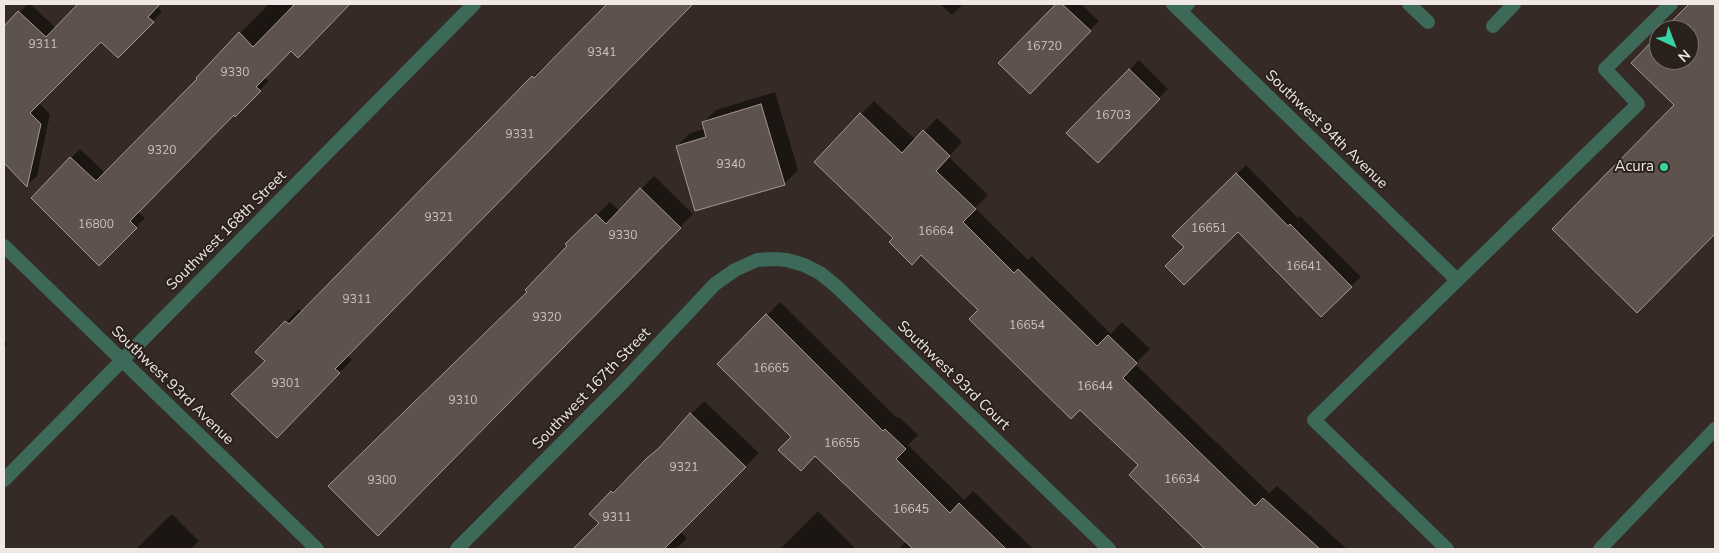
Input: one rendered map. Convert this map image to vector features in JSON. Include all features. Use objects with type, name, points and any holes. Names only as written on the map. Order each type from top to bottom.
[{"type":"street","name":"Southwest 168th Street","points":[[4,480],[474,4]]},
{"type":"street","points":[[1409,4],[1428,22]]},
{"type":"street","points":[[1493,26],[1514,4]]},
{"type":"street","points":[[1447,549],[1314,420],[1638,104],[1605,68],[1671,4]]},
{"type":"street","name":"Southwest 94th Avenue","points":[[1180,6],[1457,280]]},
{"type":"street","name":"Southwest 93rd Avenue","points":[[4,246],[310,547]]},
{"type":"street","name":"Southwest 167th Street","points":[[457,549],[623,382],[715,284],[734,270],[757,260]]},
{"type":"street","name":"Southwest 93rd Court","points":[[757,260],[787,260],[804,264],[820,273],[836,286],[1109,549]]},
{"type":"street","points":[[1600,549],[1715,429]]},
{"type":"building","points":[[78,4],[160,4],[148,17],[154,22],[118,58],[101,42],[30,113],[41,124],[27,187],[4,163],[4,26],[18,11],[46,37]]},
{"type":"building","points":[[295,4],[350,4],[298,58],[291,51],[256,87],[261,91],[235,117],[234,115],[130,221],[137,228],[99,266],[31,198],[70,157],[96,181],[197,79],[239,32],[253,47]]},
{"type":"building","points":[[607,4],[693,4],[335,369],[340,373],[277,438],[231,394],[265,361],[255,352],[285,321],[289,324],[532,76],[534,78]]},
{"type":"building","points":[[1056,4],[1062,4],[1091,31],[1030,94],[998,63]]},
{"type":"building","name":"Acura","points":[[1689,4],[1715,4],[1715,234],[1637,313],[1552,229],[1674,105],[1631,63],[1649,44],[1649,70],[1699,70],[1699,20],[1673,20]]},
{"type":"building","points":[[1129,69],[1160,99],[1098,163],[1066,133]]},
{"type":"building","points":[[761,104],[785,185],[695,211],[676,146],[706,137],[702,122]]},
{"type":"building","points":[[860,113],[902,153],[923,130],[950,156],[936,171],[976,209],[963,222],[1014,273],[1018,269],[1097,346],[1108,335],[1137,363],[1123,378],[1255,506],[1263,498],[1320,549],[1205,549],[1129,475],[1138,465],[1080,410],[1071,419],[969,319],[978,310],[921,255],[912,265],[889,242],[893,238],[814,162]]},
{"type":"building","points":[[1236,173],[1352,287],[1321,317],[1238,232],[1184,285],[1165,266],[1184,247],[1172,236]]},
{"type":"building","points":[[640,188],[681,228],[378,536],[328,486],[527,292],[525,290],[567,246],[565,244],[596,214],[606,224]]},
{"type":"building","points":[[766,314],[883,431],[885,429],[906,449],[896,459],[950,513],[959,503],[1006,549],[913,549],[815,456],[801,471],[778,450],[791,437],[717,364]]},
{"type":"building","points":[[690,413],[746,467],[664,549],[573,549],[599,523],[589,514],[611,491],[613,493],[659,448]]},
{"type":"place","name":"Acura","points":[[1664,167]]}]
